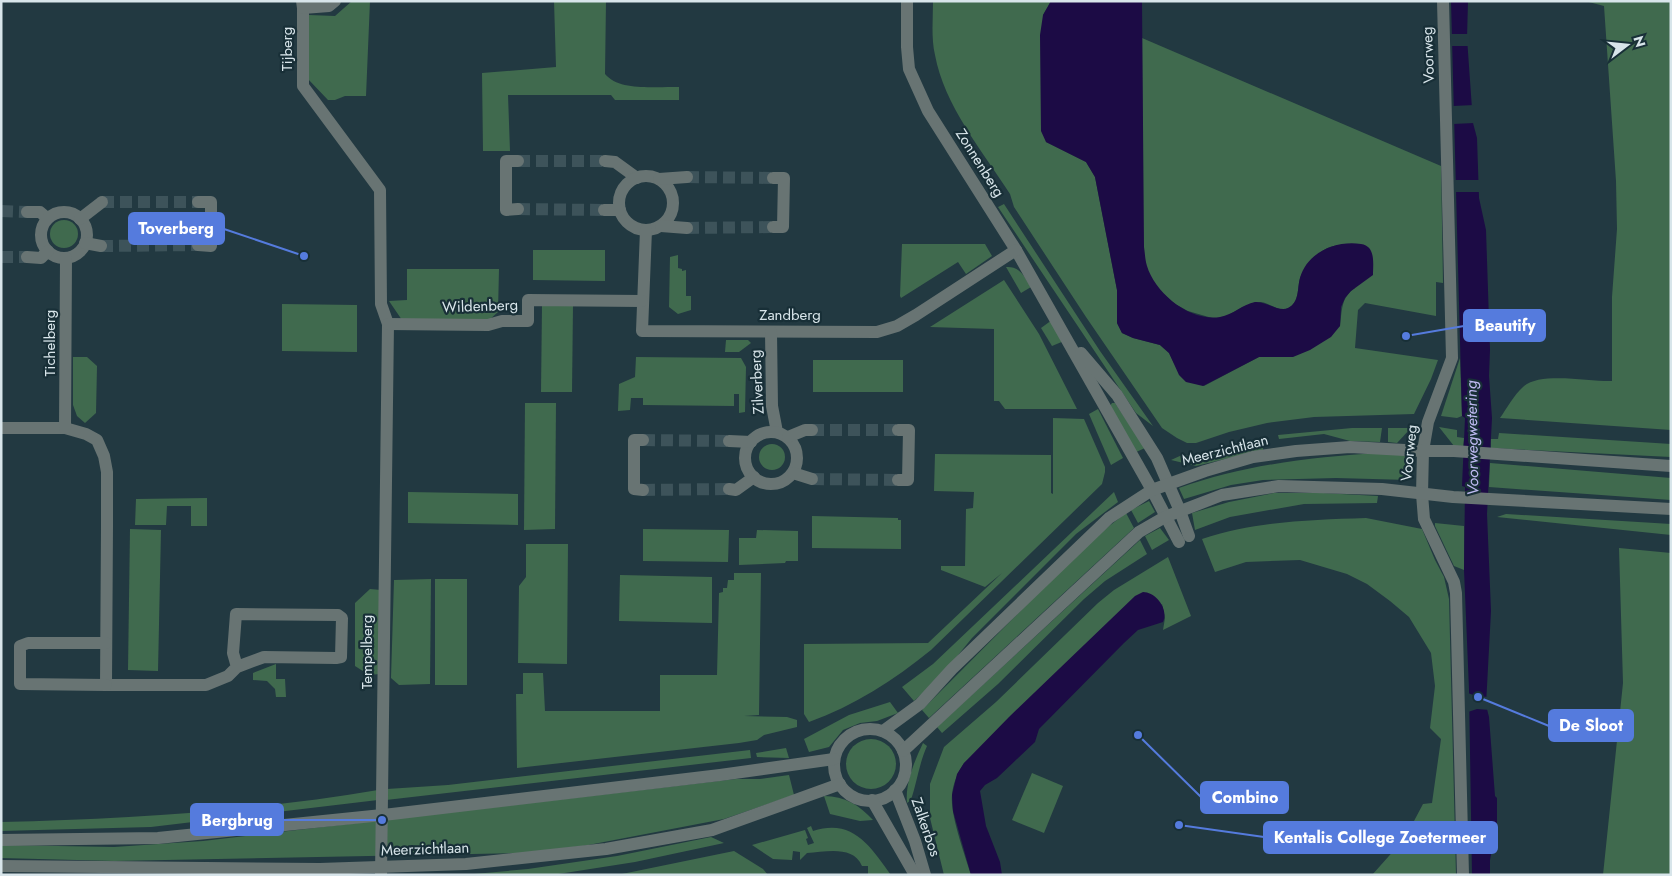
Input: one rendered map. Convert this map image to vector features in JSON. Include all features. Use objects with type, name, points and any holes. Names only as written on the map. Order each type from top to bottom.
[{"type":"street","name":"Tijberg","points":[[335,1],[329,6],[312,8],[303,4],[304,86],[380,190],[380,226]]},
{"type":"street","name":"Zonnenberg","points":[[907,1],[909,69],[928,111],[1016,250],[1152,490],[1165,517],[1184,539],[1180,511],[1157,458],[1117,395],[1062,330]]},
{"type":"street","name":"Voorweg","points":[[1443,1],[1452,358],[1428,422],[1423,451],[1422,494],[1424,519],[1454,582],[1456,593],[1463,875]]},
{"type":"street","points":[[518,161],[506,161],[506,210],[518,209]]},
{"type":"street","points":[[605,161],[615,162],[637,178]]},
{"type":"street","points":[[686,228],[661,226],[646,230],[637,228],[623,218],[619,202],[624,187],[637,178],[644,176],[659,179],[687,178]]},
{"type":"street","points":[[773,178],[784,178],[783,227],[773,227]]},
{"type":"street","points":[[659,179],[671,193],[673,202],[672,211],[668,219],[661,226]]},
{"type":"street","points":[[80,218],[102,202]]},
{"type":"street","points":[[198,202],[211,202],[211,246],[198,245]]},
{"type":"street","points":[[604,210],[620,210]]},
{"type":"street","points":[[28,212],[40,212],[48,218]]},
{"type":"street","points":[[60,212],[68,212],[80,218],[86,230],[85,243],[79,252],[66,258],[59,257],[48,251],[41,238],[41,231],[48,218],[60,212]]},
{"type":"street","name":"Tempelberg","points":[[380,226],[381,304],[388,324],[385,428],[381,875]]},
{"type":"street","name":"Zandberg","points":[[646,230],[642,331],[877,332],[897,326],[1016,250]]},
{"type":"street","points":[[85,243],[101,246]]},
{"type":"street","points":[[27,258],[41,258],[48,251]]},
{"type":"street","name":"Tichelberg","points":[[65,428],[66,258]]},
{"type":"street","name":"Wildenberg","points":[[388,324],[488,325],[502,321],[528,321],[528,300],[642,301]]},
{"type":"street","name":"Zilverberg","points":[[772,332],[772,406],[783,435],[797,450],[798,458],[793,473]]},
{"type":"street","points":[[1,428],[65,428],[86,434],[97,440],[104,456],[107,472],[106,685]]},
{"type":"street","name":"Zilverberg","points":[[729,441],[751,442],[762,433],[783,435],[812,430]]},
{"type":"street","points":[[898,430],[909,430],[908,480],[898,480]]},
{"type":"street","points":[[643,440],[634,440],[634,489],[643,490]]},
{"type":"street","points":[[751,442],[745,456],[749,471],[762,482],[770,484],[779,483],[793,473],[812,479]]},
{"type":"street","name":"Meerzichtlaan","points":[[883,731],[920,704],[959,663],[1109,518],[1152,490],[1205,470],[1253,457],[1296,451],[1350,447],[1454,451],[1671,466]]},
{"type":"street","points":[[729,489],[736,490],[754,477]]},
{"type":"street","points":[[903,751],[1139,532],[1165,517],[1222,495],[1280,486],[1382,489],[1453,497],[1671,510]]},
{"type":"street","name":"Tempelberg","points":[[106,643],[28,643],[20,646],[20,684],[206,685],[228,676],[237,667],[264,657],[341,657],[342,618],[338,615],[236,614],[233,653],[237,667]]},
{"type":"street","points":[[869,729],[883,731],[893,737],[903,751],[906,764],[905,774],[895,790],[884,798],[872,800],[851,796],[840,784],[835,774],[834,759],[839,746],[855,732],[869,729]]},
{"type":"street","points":[[1,840],[158,838],[392,814],[720,775],[834,759]]},
{"type":"street","name":"Meerzichtlaan","points":[[1,866],[320,868],[466,864],[606,849],[712,830],[840,784]]},
{"type":"street","name":"Zalkerbos","points":[[895,790],[915,841],[925,875]]},
{"type":"street","name":"Zalkerbos","points":[[872,800],[914,875]]},
{"type":"green space","points":[[352,1],[370,1],[366,96],[345,96],[335,100],[328,100],[308,79],[309,15],[335,16]]},
{"type":"green space","points":[[554,1],[606,1],[605,74],[612,80],[629,86],[679,87],[679,100],[615,100],[611,95],[508,95],[510,151],[483,151],[482,73],[556,67]]},
{"type":"green space","points":[[933,1],[1051,1],[1043,15],[1046,142],[1086,162],[1095,177],[1117,290],[1117,323],[1122,333],[1160,345],[1169,353],[1174,363],[1204,386],[1259,357],[1273,356],[1340,326],[1345,300],[1355,288],[1351,244],[1331,247],[1318,255],[1301,276],[1296,300],[1290,307],[1283,309],[1256,302],[1219,320],[1188,311],[1175,304],[1143,276],[1142,38],[1441,166],[1443,283],[1436,282],[1436,316],[1365,303],[1358,310],[1355,348],[1438,360],[1414,414],[1314,417],[1267,423],[1229,432],[1196,443],[1187,443],[1162,428],[1014,207],[1010,194],[956,110],[940,74],[935,55]]},
{"type":"green space","points":[[1585,1],[1671,1],[1671,430],[1500,418],[1523,387],[1531,382],[1553,378],[1612,381],[1612,297],[1617,229],[1616,181],[1604,6]]},
{"type":"green space","points":[[1004,204],[1100,351],[1153,426],[1136,413],[998,207]]},
{"type":"green space","points":[[64,220],[74,224],[78,234],[74,244],[64,248],[54,244],[50,234],[54,224]]},
{"type":"green space","points":[[902,244],[985,244],[992,256],[966,274],[958,262],[901,298]]},
{"type":"green space","points":[[533,250],[605,250],[605,281],[533,280]]},
{"type":"green space","points":[[678,255],[678,268],[682,269],[682,271],[686,270],[686,296],[691,296],[691,310],[678,314],[669,307],[670,257]]},
{"type":"green space","points":[[1006,267],[1018,270],[1031,287],[1021,293]]},
{"type":"green space","points":[[407,269],[499,269],[498,312],[488,321],[402,320],[389,301],[407,300]]},
{"type":"green space","points":[[1004,280],[1039,334],[1077,409],[1005,409],[999,401],[994,401],[994,329],[930,327]]},
{"type":"green space","points":[[282,304],[357,305],[357,352],[282,351]]},
{"type":"green space","points":[[542,305],[573,305],[572,392],[541,392]]},
{"type":"green space","points":[[1052,320],[1064,341],[1052,346],[1041,328]]},
{"type":"green space","points":[[726,340],[748,340],[751,343],[739,352],[725,352]]},
{"type":"green space","points":[[73,357],[87,357],[97,366],[96,413],[85,423],[77,416],[73,405]]},
{"type":"green space","points":[[636,357],[741,358],[746,367],[745,412],[739,413],[739,394],[734,394],[734,406],[643,405],[643,398],[631,398],[630,410],[618,411],[619,384],[635,377]]},
{"type":"green space","points":[[1460,358],[1462,416],[1457,418],[1441,416]]},
{"type":"green space","points":[[813,360],[903,360],[903,392],[813,392]]},
{"type":"green space","points":[[525,403],[556,403],[555,529],[524,530]]},
{"type":"green space","points":[[1112,403],[1115,403],[1145,448],[1134,453],[1110,406]]},
{"type":"green space","points":[[1098,409],[1123,458],[1111,465],[1089,414]]},
{"type":"green space","points":[[1053,418],[1084,419],[1105,467],[1102,484],[931,650],[903,672],[858,700],[809,722],[804,714],[804,644],[928,643],[1002,573],[985,587],[941,570],[941,566],[965,566],[966,509],[973,508],[974,492],[934,491],[935,454],[1051,455],[1051,493],[1053,494]]},
{"type":"green space","points":[[1439,427],[1457,430],[1457,437],[1464,438],[1463,447],[1454,446]]},
{"type":"green space","points":[[1352,428],[1382,428],[1380,442],[1350,441],[1324,434],[1279,439],[1278,435]]},
{"type":"green space","points":[[1388,428],[1411,428],[1397,443],[1388,442]]},
{"type":"green space","points":[[1499,433],[1671,444],[1671,457],[1491,448],[1490,439],[1498,439]]},
{"type":"green space","points":[[1262,438],[1263,450],[1196,466],[1171,460],[1182,455],[1196,456]]},
{"type":"green space","points":[[772,444],[781,448],[785,457],[781,466],[772,470],[763,466],[759,457],[763,448]]},
{"type":"green space","points":[[1380,453],[1409,457],[1409,480],[1336,478],[1263,480],[1231,485],[1184,499],[1179,488],[1228,473],[1278,463]]},
{"type":"green space","points":[[1490,463],[1671,478],[1671,500],[1489,487]]},
{"type":"green space","points":[[408,492],[518,494],[518,525],[408,523]]},
{"type":"green space","points":[[1114,492],[1118,502],[1076,534],[972,638],[941,676],[914,701],[902,687],[933,664]]},
{"type":"green space","points":[[1274,493],[1378,496],[1377,503],[1304,504],[1230,517],[1195,530],[1192,513],[1229,502]]},
{"type":"green space","points":[[207,498],[207,526],[191,526],[191,506],[167,506],[166,525],[135,525],[136,499]]},
{"type":"green space","points":[[1149,501],[1155,512],[1138,523],[1131,510]]},
{"type":"green space","points":[[1126,513],[1134,528],[929,718],[922,710],[1091,540]]},
{"type":"green space","points":[[1506,514],[1671,524],[1671,535],[1497,517]]},
{"type":"green space","points":[[812,516],[898,518],[898,520],[901,520],[901,549],[812,548]]},
{"type":"green space","points":[[1366,518],[1422,529],[1444,577],[1449,599],[1456,875],[1372,875],[1405,838],[1423,804],[1432,803],[1441,739],[1430,728],[1435,686],[1431,653],[1409,617],[1367,584],[1347,574],[1300,560],[1246,562],[1215,572],[1202,539],[1243,528],[1263,525]]},
{"type":"green space","points":[[1435,523],[1464,526],[1464,570],[1454,566]]},
{"type":"green space","points":[[1160,528],[1169,540],[1152,550],[1145,536]]},
{"type":"green space","points":[[130,529],[161,530],[158,671],[128,670]]},
{"type":"green space","points":[[643,529],[729,530],[728,562],[643,561]]},
{"type":"green space","points":[[757,530],[798,531],[798,561],[739,565],[739,538],[756,538]]},
{"type":"green space","points":[[1140,540],[1147,554],[1105,581],[1084,599],[998,684],[942,733],[937,727]]},
{"type":"green space","points":[[526,544],[568,544],[567,664],[518,663],[519,586],[526,577]]},
{"type":"green space","points":[[1619,548],[1671,553],[1671,875],[1603,875],[1623,683]]},
{"type":"green space","points":[[1168,557],[1191,616],[1163,630],[1165,618],[1162,604],[964,763],[955,782],[952,803],[953,813],[971,875],[944,875],[930,818],[930,784],[944,747],[996,702],[1098,603],[1114,590]]},
{"type":"green space","points":[[734,573],[761,573],[759,715],[744,716],[787,717],[797,720],[797,727],[764,735],[757,740],[739,743],[517,768],[516,694],[523,694],[523,673],[543,673],[545,711],[660,711],[660,675],[717,675],[719,593],[723,592],[723,588],[727,588],[728,580],[734,580]]},
{"type":"green space","points":[[620,575],[712,577],[712,623],[619,621]]},
{"type":"green space","points":[[431,579],[430,684],[399,685],[391,678],[394,580]]},
{"type":"green space","points":[[435,579],[467,579],[467,685],[435,685]]},
{"type":"green space","points":[[370,589],[381,590],[380,674],[369,675],[355,666],[355,603]]},
{"type":"green space","points":[[276,664],[276,679],[285,679],[286,697],[276,697],[275,689],[267,681],[253,680],[253,673]]},
{"type":"green space","points":[[890,702],[898,713],[877,721],[860,723],[843,730],[829,747],[809,752],[804,739],[849,715]]},
{"type":"green space","points":[[871,739],[880,741],[891,750],[896,764],[894,773],[885,784],[871,789],[862,787],[851,778],[846,764],[848,755],[857,744]]},
{"type":"green space","points":[[923,743],[927,746],[911,800],[907,803],[909,780]]},
{"type":"green space","points":[[786,748],[789,758],[757,757],[756,753]]},
{"type":"green space","points":[[750,750],[751,758],[386,800],[387,789],[448,785]]},
{"type":"green space","points":[[1032,773],[1063,786],[1044,833],[1012,820]]},
{"type":"green space","points":[[789,775],[794,795],[724,819],[583,846],[521,853],[114,861],[1,858],[1,845],[114,847],[203,841],[736,779],[760,779]]},
{"type":"green space","points":[[378,790],[378,800],[151,827],[1,831],[1,822],[96,819],[190,813],[237,809]]},
{"type":"green space","points":[[824,796],[832,796],[851,802],[873,820],[860,821],[830,814]]},
{"type":"green space","points":[[811,826],[813,831],[839,828],[859,837],[876,854],[891,875],[868,875],[868,866],[862,866],[858,859],[846,852],[807,853],[800,860],[800,852],[793,851],[792,860],[773,859],[752,845],[805,830],[808,845],[814,843],[807,828]]},
{"type":"green space","points":[[711,837],[724,843],[635,862],[552,875],[463,875],[528,869],[617,856]]},
{"type":"green space","points":[[734,851],[763,869],[768,875],[617,875]]},
{"type":"water","points":[[1051,1],[1142,1],[1144,247],[1147,266],[1158,286],[1175,304],[1197,315],[1209,317],[1225,316],[1255,302],[1284,309],[1295,302],[1304,269],[1316,255],[1333,246],[1342,244],[1366,245],[1373,256],[1373,275],[1351,291],[1345,298],[1341,307],[1340,326],[1331,337],[1310,350],[1293,357],[1259,357],[1203,386],[1186,382],[1179,375],[1169,353],[1160,345],[1122,333],[1117,323],[1117,290],[1095,177],[1086,162],[1046,142],[1041,131],[1040,35],[1043,15]]},
{"type":"water","name":"Voorwegwetering","points":[[1451,1],[1468,1],[1467,38],[1473,123],[1477,138],[1479,198],[1486,230],[1490,350],[1489,376],[1492,418],[1487,514],[1491,611],[1486,705],[1489,717],[1495,796],[1497,798],[1497,823],[1490,860],[1490,875],[1472,875],[1469,689],[1464,570],[1465,487],[1462,486],[1465,418],[1462,416]]},
{"type":"water","points":[[1143,592],[1152,595],[1160,602],[1164,612],[1163,622],[1138,630],[1039,729],[1035,742],[997,778],[985,785],[980,791],[986,826],[1000,862],[1002,875],[971,875],[953,811],[952,795],[957,774],[964,763],[1009,717],[1135,596]]},
{"type":"pier","points":[[1450,34],[1469,34],[1470,46],[1451,46]]},
{"type":"pier","points":[[1474,105],[1474,123],[1453,124],[1453,106]]},
{"type":"pier","points":[[1455,180],[1479,180],[1479,192],[1455,192]]},
{"type":"pier","points":[[1468,693],[1489,697],[1490,710],[1477,709],[1468,712]]},
{"type":"pier","points":[[1469,821],[1473,824],[1499,827],[1498,833],[1473,830],[1469,833]]},
{"type":"tunnel","points":[[518,161],[605,161]]},
{"type":"tunnel","points":[[687,177],[773,178]]},
{"type":"tunnel","points":[[102,202],[198,202]]},
{"type":"tunnel","points":[[518,209],[604,210]]},
{"type":"tunnel","points":[[1,211],[27,212]]},
{"type":"tunnel","points":[[687,228],[773,227]]},
{"type":"tunnel","points":[[101,246],[198,245]]},
{"type":"tunnel","points":[[1,257],[27,257]]},
{"type":"tunnel","points":[[812,430],[898,430]]},
{"type":"tunnel","points":[[643,440],[729,441]]},
{"type":"tunnel","points":[[812,479],[898,480]]},
{"type":"tunnel","points":[[643,490],[729,489]]},
{"type":"place","name":"Toverberg","points":[[304,256]]},
{"type":"place","name":"Beautify","points":[[1406,336]]},
{"type":"place","name":"De Sloot","points":[[1478,697]]},
{"type":"place","name":"Combino","points":[[1138,735]]},
{"type":"place","name":"Bergbrug","points":[[382,820]]},
{"type":"place","name":"Kentalis College Zoetermeer","points":[[1179,825]]}]
